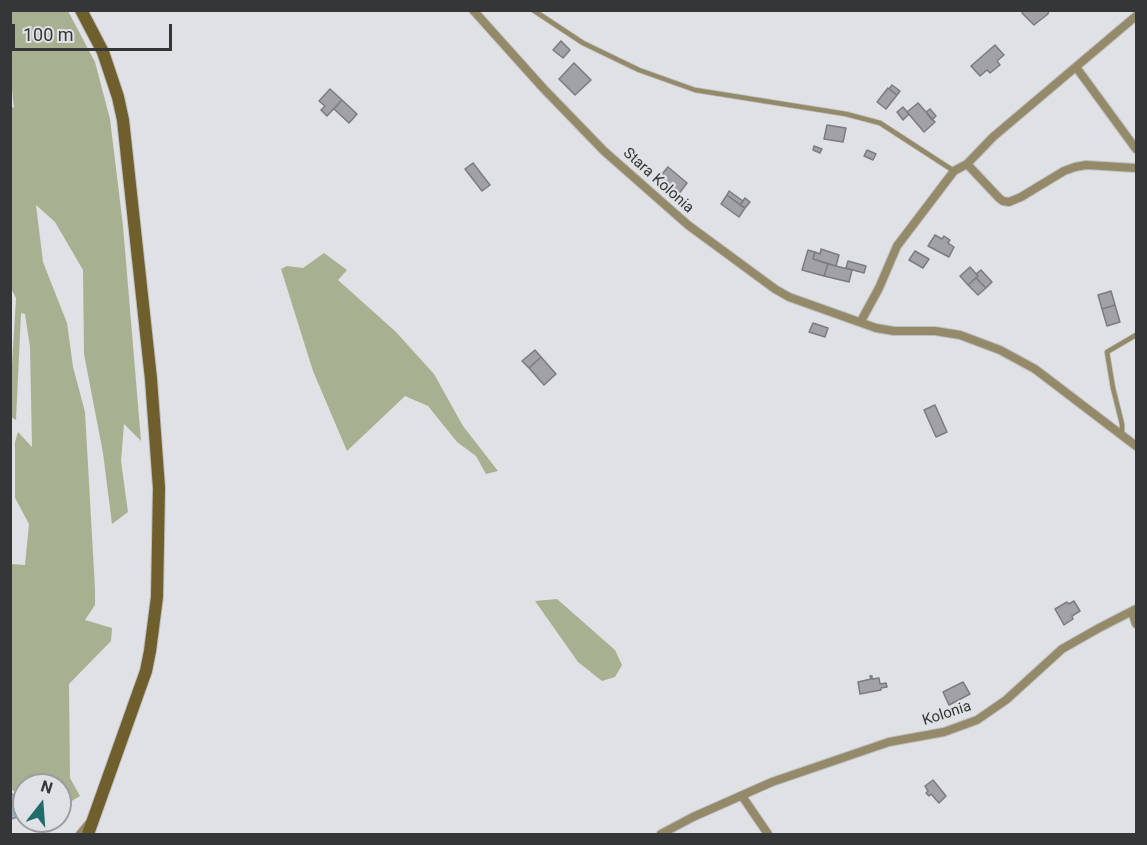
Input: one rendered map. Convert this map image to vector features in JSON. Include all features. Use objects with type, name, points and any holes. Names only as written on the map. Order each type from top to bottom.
[{"type":"main road","points":[[81,10],[103,51],[123,120],[151,378],[159,488],[157,597],[146,671],[88,834]]},
{"type":"street","name":"Stara Kolonia","points":[[473,10],[543,88],[604,151],[688,225],[775,289],[789,297],[861,321],[866,325],[894,331],[935,331],[960,335],[1000,350],[1035,369],[1137,446]]},
{"type":"street","points":[[861,321],[879,288],[897,246],[954,171],[967,164],[993,137],[1137,15]]},
{"type":"street","points":[[1076,67],[1137,148]]},
{"type":"street","points":[[967,164],[999,198],[1009,202],[1075,167],[1086,165],[1137,168]]},
{"type":"street","points":[[1134,611],[1137,624]]},
{"type":"street","name":"Kolonia","points":[[661,834],[693,817],[772,782],[869,748],[945,732],[977,720],[1006,700],[1062,649],[1099,627],[1134,611]]},
{"type":"street","points":[[742,796],[768,834]]},
{"type":"lane","points":[[533,10],[583,43],[639,70],[695,90],[846,114],[880,123],[954,171]]},
{"type":"lane","points":[[1122,435],[1122,424],[1108,367],[1107,352],[1137,335]]},
{"type":"lane","points":[[78,834],[99,806]]},
{"type":"green space","points":[[11,10],[68,11],[95,62],[110,119],[123,226],[141,441],[124,424],[121,461],[128,512],[112,524],[103,453],[84,354],[83,270],[55,222],[36,205],[43,262],[67,323],[73,367],[85,412],[95,605],[85,620],[112,628],[111,641],[69,684],[70,773],[12,773],[12,790],[11,564],[25,565],[29,524],[15,498],[15,442],[18,432],[32,447],[30,347],[25,314],[21,313],[16,420],[11,417],[16,298],[10,286],[11,106],[14,108],[10,71]]},
{"type":"green space","points":[[324,253],[347,270],[338,280],[396,332],[434,374],[463,426],[498,471],[486,474],[476,456],[457,442],[428,406],[405,396],[347,451],[313,371],[281,269],[287,266],[303,268]]},
{"type":"green space","points":[[557,599],[615,650],[622,665],[615,677],[602,681],[578,662],[535,601]]},
{"type":"green space","points":[[72,782],[80,796],[72,801]]},
{"type":"water","points":[[11,793],[12,819],[11,819]]},
{"type":"building","points":[[1024,10],[1049,10],[1048,14],[1034,25],[1022,13]]},
{"type":"building","points":[[561,41],[570,50],[563,58],[553,50]]},
{"type":"building","points":[[995,45],[1004,55],[997,61],[1000,65],[990,73],[987,70],[980,76],[971,66]]},
{"type":"building","points":[[574,63],[591,80],[575,95],[559,79]]},
{"type":"building","points":[[892,85],[900,91],[897,95],[889,89]]},
{"type":"building","points":[[888,88],[897,95],[886,109],[877,102]]},
{"type":"building","points":[[330,89],[342,100],[327,116],[321,110],[325,106],[319,101]]},
{"type":"building","points":[[342,100],[357,114],[349,123],[334,109]]},
{"type":"building","points":[[918,103],[935,122],[924,132],[907,112]]},
{"type":"building","points":[[903,107],[909,114],[903,120],[897,112]]},
{"type":"building","points":[[930,109],[936,116],[932,120],[926,112]]},
{"type":"building","points":[[827,125],[846,128],[843,142],[824,139]]},
{"type":"building","points":[[814,146],[822,149],[820,153],[813,150]]},
{"type":"building","points":[[867,150],[876,154],[873,160],[864,156]]},
{"type":"building","points":[[473,163],[490,185],[482,191],[465,169]]},
{"type":"building","points":[[668,167],[687,183],[678,195],[658,179]]},
{"type":"building","points":[[729,191],[743,201],[740,205],[727,195]]},
{"type":"building","points":[[727,195],[745,208],[739,217],[721,204]]},
{"type":"building","points":[[745,198],[750,202],[745,208],[740,205]]},
{"type":"building","points":[[935,235],[942,239],[944,236],[950,240],[948,243],[954,247],[949,257],[928,246]]},
{"type":"building","points":[[821,249],[839,255],[836,266],[813,259],[815,252],[820,254]]},
{"type":"building","points":[[808,250],[815,252],[813,259],[828,264],[824,276],[802,270]]},
{"type":"building","points":[[915,251],[929,259],[923,268],[909,260]]},
{"type":"building","points":[[848,261],[866,266],[864,273],[846,268]]},
{"type":"building","points":[[828,264],[852,270],[849,282],[824,276]]},
{"type":"building","points":[[970,267],[978,276],[968,285],[960,276]]},
{"type":"building","points":[[981,270],[992,282],[986,288],[976,278],[978,276],[976,274]]},
{"type":"building","points":[[976,278],[986,288],[978,295],[968,285]]},
{"type":"building","points":[[1111,291],[1115,305],[1102,309],[1098,295]]},
{"type":"building","points":[[1115,305],[1120,322],[1107,326],[1102,309]]},
{"type":"building","points":[[813,323],[828,328],[825,337],[809,332]]},
{"type":"building","points":[[535,350],[541,357],[529,368],[522,361]]},
{"type":"building","points":[[541,357],[556,374],[544,385],[529,368]]},
{"type":"building","points":[[935,405],[947,432],[936,437],[924,410]]},
{"type":"building","points":[[1074,601],[1080,611],[1064,625],[1055,609]]},
{"type":"building","points":[[870,676],[872,679],[879,678],[880,684],[886,683],[887,687],[860,694],[858,682],[871,679]]},
{"type":"building","points":[[963,682],[970,694],[949,705],[943,692]]},
{"type":"building","points":[[933,780],[946,796],[939,803],[931,794],[929,796],[926,793],[928,791],[925,786]]}]
